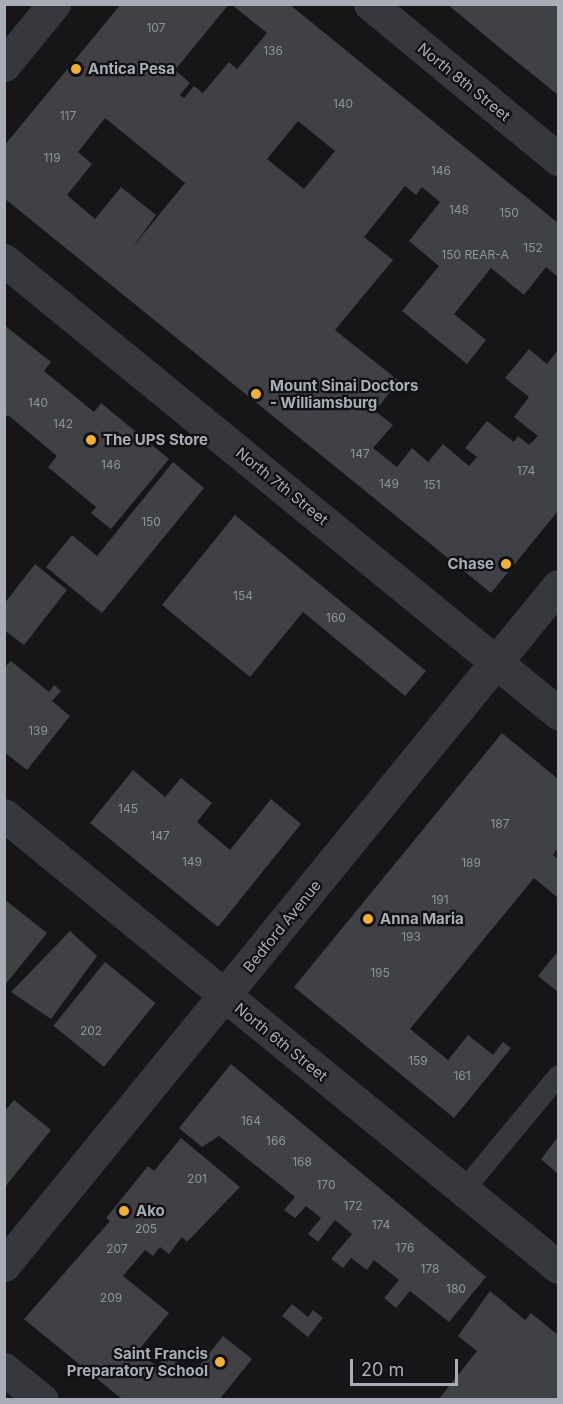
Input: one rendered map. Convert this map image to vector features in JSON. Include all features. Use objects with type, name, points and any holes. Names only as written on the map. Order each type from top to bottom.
[{"type":"street","points":[[4,65],[54,4]]},
{"type":"street","name":"North 8th Street","points":[[370,4],[558,159]]},
{"type":"street","name":"North 7th Street","points":[[4,260],[558,713]]},
{"type":"street","name":"Bedford Avenue","points":[[4,1265],[558,586]]},
{"type":"street","name":"North 6th Street","points":[[4,815],[558,1267]]},
{"type":"street","points":[[4,1369],[42,1400]]},
{"type":"lane","points":[[464,1190],[558,1075]]},
{"type":"building","points":[[121,4],[229,4],[175,70],[190,83],[180,95],[184,98],[194,86],[203,93],[229,62],[237,69],[267,33],[231,4],[289,4],[558,223],[558,277],[546,267],[524,295],[491,268],[454,314],[486,340],[467,364],[402,311],[439,266],[409,241],[440,202],[422,187],[416,195],[405,186],[364,237],[393,260],[335,330],[399,381],[375,411],[393,425],[373,448],[397,467],[412,448],[428,462],[443,444],[469,466],[477,457],[465,448],[487,421],[514,442],[518,436],[529,445],[538,436],[514,417],[529,397],[505,378],[529,349],[547,364],[558,350],[558,511],[491,593],[4,198],[4,146]],"holes":[[[105,118],[185,183],[132,248],[156,215],[121,187],[95,219],[67,195],[92,164],[78,152]],[[298,121],[335,151],[304,189],[267,159]]]},
{"type":"building","points":[[447,4],[558,4],[558,95],[506,53]]},
{"type":"building","points":[[4,325],[51,362],[44,371],[94,412],[101,403],[169,459],[111,529],[91,513],[96,507],[48,467],[57,456],[8,415],[4,419]]},
{"type":"building","points":[[173,462],[204,488],[102,613],[46,567],[72,535],[97,556]]},
{"type":"building","points":[[235,515],[426,671],[405,696],[303,612],[250,677],[162,605]]},
{"type":"building","points":[[35,564],[67,590],[24,645],[4,630],[4,604]]},
{"type":"building","points":[[11,661],[49,692],[54,685],[61,691],[52,701],[70,716],[27,770],[4,752],[4,667]]},
{"type":"building","points":[[502,733],[558,779],[558,848],[553,855],[558,859],[558,898],[534,878],[410,1029],[448,1060],[468,1035],[493,1055],[503,1042],[511,1048],[454,1118],[294,987]]},
{"type":"building","points":[[133,770],[165,797],[181,778],[212,803],[197,822],[230,850],[271,799],[301,824],[218,927],[90,823]]},
{"type":"building","points":[[4,899],[47,933],[4,986]]},
{"type":"building","points":[[70,931],[97,956],[51,1019],[11,992]]},
{"type":"building","points":[[558,951],[558,992],[538,976]]},
{"type":"building","points":[[105,962],[156,1003],[104,1067],[53,1026]]},
{"type":"building","points":[[231,1064],[486,1277],[449,1322],[410,1291],[396,1308],[384,1298],[399,1280],[374,1260],[367,1270],[351,1258],[343,1268],[331,1259],[352,1234],[335,1220],[318,1242],[308,1234],[321,1218],[306,1206],[295,1218],[284,1210],[295,1197],[219,1136],[202,1147],[179,1128]]},
{"type":"building","points":[[14,1100],[51,1130],[4,1188],[4,1112]]},
{"type":"building","points":[[558,1137],[558,1174],[541,1159]]},
{"type":"building","points":[[181,1138],[240,1187],[187,1242],[182,1237],[169,1254],[160,1247],[153,1256],[145,1250],[123,1276],[169,1313],[138,1351],[157,1367],[167,1354],[192,1375],[223,1336],[252,1359],[219,1400],[123,1400],[24,1319],[110,1221],[106,1218],[148,1166],[154,1171]]},
{"type":"building","points":[[490,1291],[525,1320],[531,1313],[558,1335],[558,1400],[438,1400],[477,1351],[458,1336]]},
{"type":"building","points":[[292,1304],[308,1317],[313,1310],[323,1318],[308,1337],[282,1316]]},
{"type":"place","name":"Antica Pesa","points":[[76,69]]},
{"type":"place","name":"Mount Sinai Doctors - Williamsburg","points":[[256,394]]},
{"type":"place","name":"The UPS Store","points":[[91,440]]},
{"type":"place","name":"Chase","points":[[506,564]]},
{"type":"place","name":"Anna Maria","points":[[368,919]]},
{"type":"place","name":"Ako","points":[[124,1211]]},
{"type":"place","name":"Saint Francis Preparatory School","points":[[220,1362]]}]
